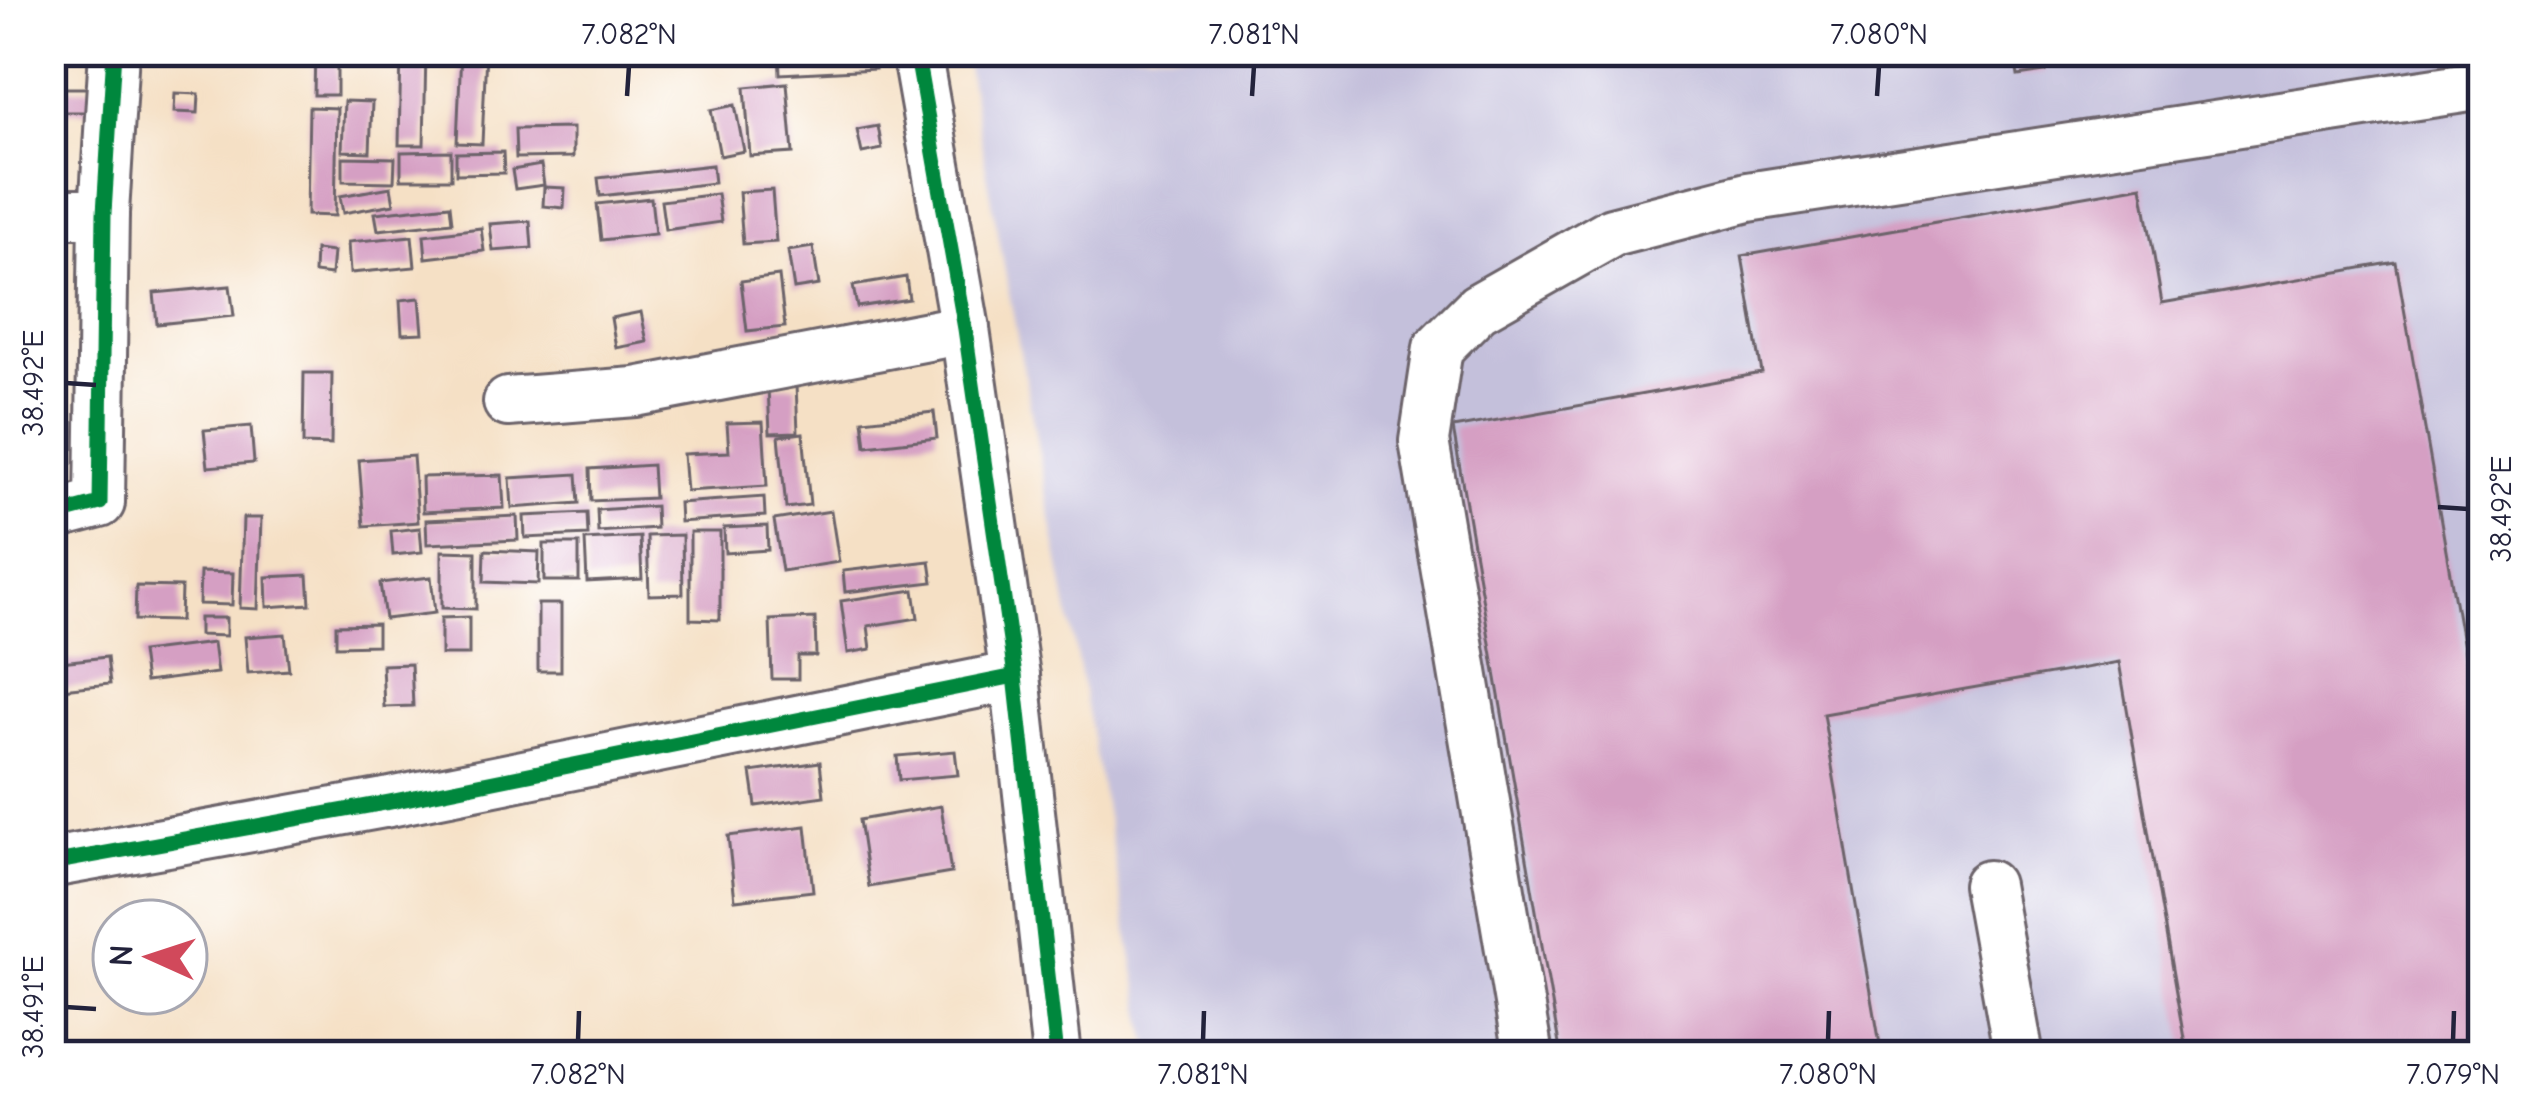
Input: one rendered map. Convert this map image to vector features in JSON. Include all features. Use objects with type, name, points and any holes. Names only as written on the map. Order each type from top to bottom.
[{"type":"street","points":[[51,516],[100,503],[104,213],[115,51]]},
{"type":"street","points":[[916,51],[965,329],[1016,676],[1057,1056]]},
{"type":"street","points":[[1528,1056],[1424,441],[1438,348],[1478,308],[1612,232],[1748,197],[2483,85]]},
{"type":"street","points":[[51,213],[104,213]]},
{"type":"street","points":[[508,402],[635,392],[965,329]]},
{"type":"street","points":[[51,863],[390,802],[1016,676]]},
{"type":"street","points":[[1988,885],[2019,1056]]},
{"type":"shaded area","points":[[964,51],[2483,51],[2483,1056],[1151,1056]]},
{"type":"building","points":[[315,51],[337,51],[337,95],[314,95]]},
{"type":"building","points":[[401,51],[426,51],[424,145],[399,145]]},
{"type":"building","points":[[461,51],[486,51],[482,144],[457,143]]},
{"type":"building","points":[[779,51],[874,51],[875,69],[780,74]]},
{"type":"building","points":[[2014,51],[2041,51],[2045,72],[2018,76]]},
{"type":"building","points":[[787,83],[793,153],[750,156],[745,87]]},
{"type":"building","points":[[54,88],[107,88],[107,112],[54,112]]},
{"type":"building","points":[[175,93],[199,94],[198,113],[174,112]]},
{"type":"building","points":[[344,101],[372,102],[370,152],[342,151]]},
{"type":"building","points":[[735,105],[744,151],[720,156],[711,110]]},
{"type":"building","points":[[309,107],[337,108],[335,216],[307,215]]},
{"type":"building","points":[[878,126],[882,149],[862,153],[857,130]]},
{"type":"building","points":[[573,128],[573,157],[516,158],[515,129]]},
{"type":"building","points":[[451,151],[451,179],[401,179],[401,152]]},
{"type":"building","points":[[503,152],[504,173],[456,174],[456,153]]},
{"type":"building","points":[[343,157],[395,158],[394,182],[343,181]]},
{"type":"building","points":[[541,165],[544,185],[515,189],[512,170]]},
{"type":"building","points":[[712,165],[714,183],[600,196],[598,178]]},
{"type":"building","points":[[2142,186],[2162,303],[2396,262],[2483,763],[2483,1056],[2187,1056],[2119,662],[1823,714],[1882,1056],[1561,1056],[1453,428],[1762,373],[1742,256]]},
{"type":"building","points":[[391,187],[394,204],[343,213],[340,196]]},
{"type":"building","points":[[544,187],[565,188],[564,208],[543,206]]},
{"type":"building","points":[[772,190],[776,242],[743,244],[739,192]]},
{"type":"building","points":[[717,194],[721,222],[665,230],[661,201]]},
{"type":"building","points":[[651,198],[655,234],[601,240],[597,204]]},
{"type":"building","points":[[450,205],[452,222],[378,230],[375,213]]},
{"type":"building","points":[[530,221],[532,248],[493,251],[490,224]]},
{"type":"building","points":[[481,228],[484,251],[426,258],[424,235]]},
{"type":"building","points":[[412,236],[415,267],[350,273],[348,242]]},
{"type":"building","points":[[813,247],[819,285],[794,289],[788,251]]},
{"type":"building","points":[[315,250],[333,252],[331,275],[314,273]]},
{"type":"building","points":[[779,276],[785,327],[747,331],[741,281]]},
{"type":"building","points":[[906,277],[909,299],[857,307],[853,286]]},
{"type":"building","points":[[230,286],[234,316],[157,324],[154,293]]},
{"type":"building","points":[[420,298],[423,333],[402,334],[400,300]]},
{"type":"building","points":[[641,312],[647,342],[616,348],[611,318]]},
{"type":"building","points":[[304,373],[332,373],[331,445],[303,444]]},
{"type":"building","points":[[796,385],[798,432],[770,433],[768,386]]},
{"type":"building","points":[[934,412],[937,438],[866,446],[863,420]]},
{"type":"building","points":[[763,422],[767,486],[686,491],[683,454],[729,452],[727,423]]},
{"type":"building","points":[[251,426],[254,463],[208,467],[204,430]]},
{"type":"building","points":[[803,433],[810,505],[786,508],[779,436]]},
{"type":"building","points":[[413,456],[418,522],[364,526],[359,460]]},
{"type":"building","points":[[652,465],[654,498],[591,501],[590,469]]},
{"type":"building","points":[[577,474],[579,503],[512,508],[510,478]]},
{"type":"building","points":[[502,475],[504,508],[423,512],[422,477]]},
{"type":"building","points":[[764,497],[765,516],[680,522],[679,503]]},
{"type":"building","points":[[655,506],[656,528],[598,532],[597,510]]},
{"type":"building","points":[[831,511],[839,562],[782,571],[774,520]]},
{"type":"building","points":[[587,513],[588,535],[525,538],[524,516]]},
{"type":"building","points":[[517,516],[518,540],[427,544],[426,520]]},
{"type":"building","points":[[243,518],[261,518],[258,609],[240,608]]},
{"type":"building","points":[[767,526],[768,550],[725,553],[724,528]]},
{"type":"building","points":[[420,528],[422,552],[393,555],[391,531]]},
{"type":"building","points":[[690,532],[720,532],[720,620],[690,619]]},
{"type":"building","points":[[682,535],[683,594],[649,595],[647,536]]},
{"type":"building","points":[[640,537],[642,579],[587,582],[585,540]]},
{"type":"building","points":[[544,544],[579,544],[579,581],[544,581]]},
{"type":"building","points":[[485,550],[539,552],[538,584],[484,582]]},
{"type":"building","points":[[442,551],[476,552],[476,609],[442,608]]},
{"type":"building","points":[[930,561],[933,582],[845,592],[843,571]]},
{"type":"building","points":[[200,572],[233,573],[232,605],[199,604]]},
{"type":"building","points":[[308,575],[310,604],[267,607],[266,577]]},
{"type":"building","points":[[431,577],[435,613],[385,619],[380,583]]},
{"type":"building","points":[[136,586],[181,587],[180,621],[135,620]]},
{"type":"building","points":[[914,590],[918,618],[868,626],[871,649],[848,653],[841,601]]},
{"type":"building","points":[[538,604],[561,604],[561,671],[538,671]]},
{"type":"building","points":[[469,617],[469,655],[441,655],[441,618]]},
{"type":"building","points":[[199,618],[226,618],[226,636],[199,635]]},
{"type":"building","points":[[815,618],[816,656],[798,656],[798,679],[772,679],[770,620]]},
{"type":"building","points":[[377,624],[377,645],[336,646],[336,625]]},
{"type":"building","points":[[285,634],[289,670],[248,673],[245,637]]},
{"type":"building","points":[[213,643],[217,673],[145,682],[141,652]]},
{"type":"building","points":[[107,657],[110,684],[51,690],[51,663]]},
{"type":"building","points":[[411,664],[413,706],[384,707],[382,665]]},
{"type":"building","points":[[955,751],[958,775],[899,780],[897,756]]},
{"type":"building","points":[[820,762],[824,796],[756,806],[751,772]]},
{"type":"building","points":[[941,806],[951,873],[869,887],[859,820]]},
{"type":"building","points":[[806,826],[813,891],[735,900],[728,836]]},
{"type":"cycle path","points":[[51,516],[100,503],[104,213],[114,51]]},
{"type":"cycle path","points":[[916,51],[965,329],[1015,676],[1057,1056]]},
{"type":"cycle path","points":[[51,863],[390,802],[1015,676]]}]
